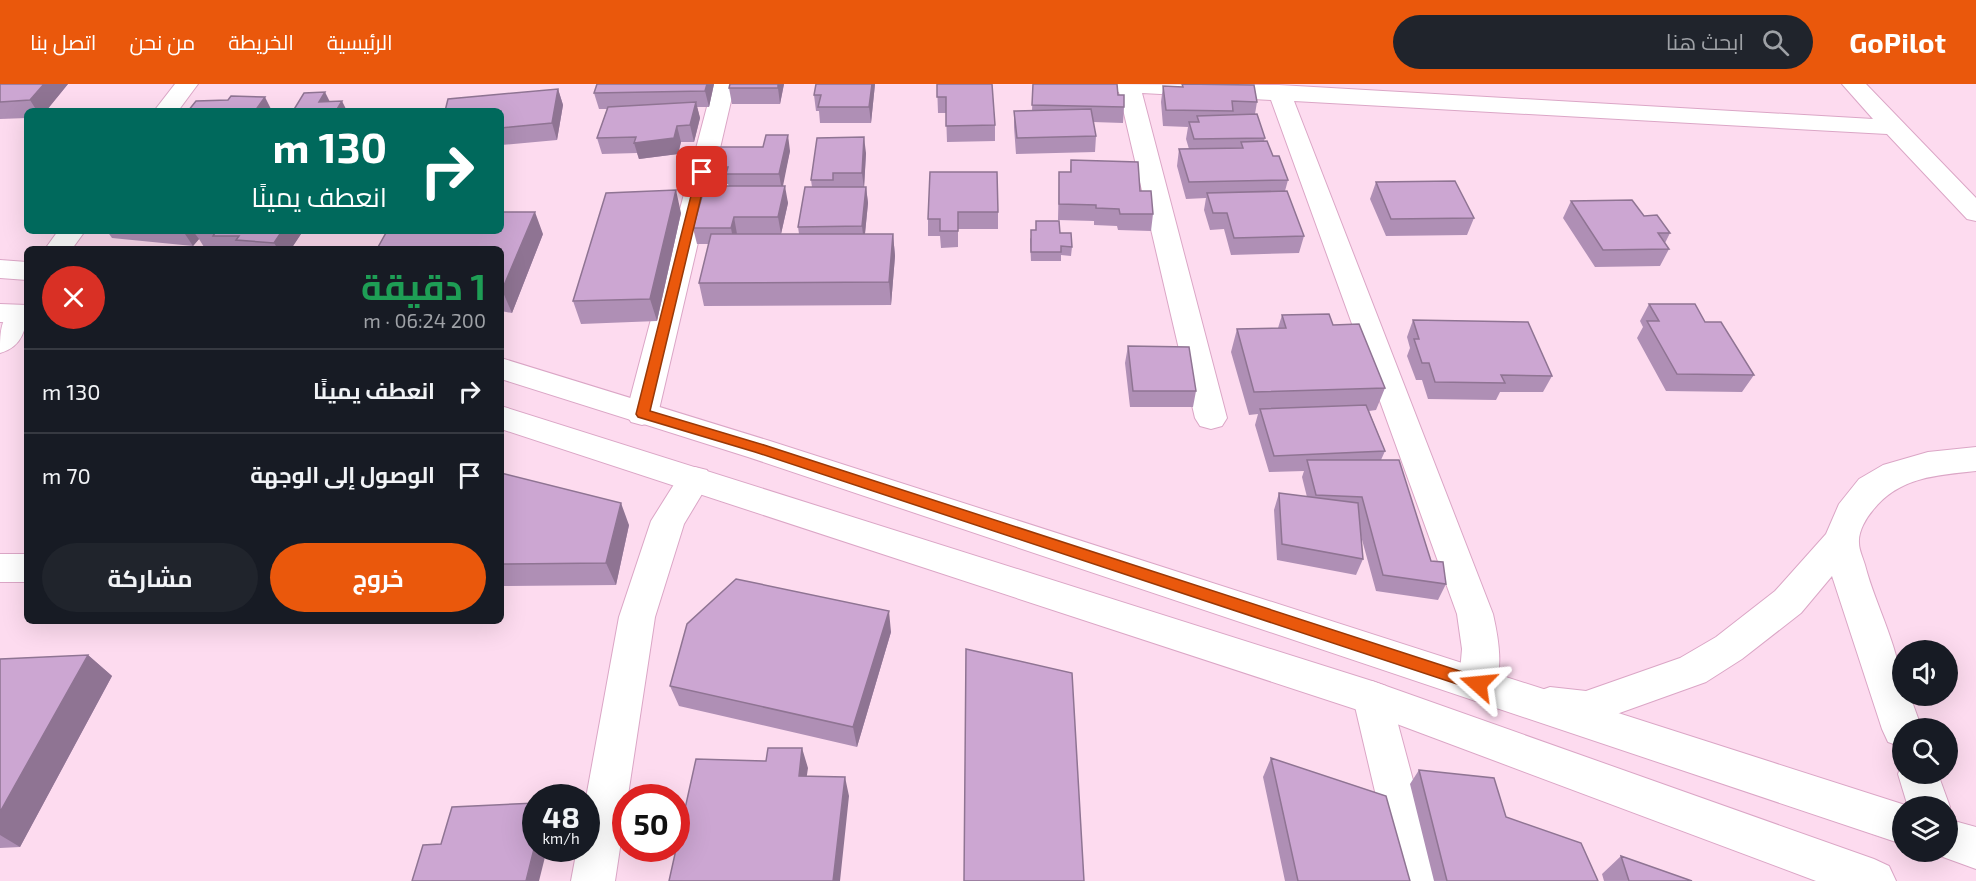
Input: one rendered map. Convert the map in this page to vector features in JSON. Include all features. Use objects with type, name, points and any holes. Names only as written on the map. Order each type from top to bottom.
[{"type":"street","points":[[168,108],[187,84]]},
{"type":"street","points":[[642,414],[724,84]]},
{"type":"street","points":[[1101,84],[1896,127]]},
{"type":"street","points":[[1853,84],[1976,213]]},
{"type":"street","points":[[1130,86],[1211,418]]},
{"type":"street","points":[[1279,92],[1475,614],[1482,661],[1478,684]]},
{"type":"street","points":[[60,246],[70,234]]},
{"type":"street","points":[[0,269],[24,271]]},
{"type":"street","points":[[0,343],[17,314]]},
{"type":"street","points":[[504,369],[642,414],[771,452],[1892,821]]},
{"type":"street","points":[[504,418],[1372,699],[1874,881]]},
{"type":"street","points":[[1533,702],[1586,708],[1637,692],[1693,670],[1749,635],[1788,603],[1841,541],[1851,513],[1871,488],[1894,474],[1928,465],[1976,459]]},
{"type":"street","points":[[593,881],[638,617],[668,521],[695,479]]},
{"type":"street","points":[[1841,541],[1852,585],[1898,718]]},
{"type":"street","points":[[0,568],[24,568]]},
{"type":"street","points":[[1372,699],[1419,881]]},
{"type":"street","points":[[1958,842],[1976,848]]},
{"type":"building","points":[[0,84],[44,84],[30,100],[0,102]]},
{"type":"building","points":[[597,84],[707,84],[705,91],[594,93]]},
{"type":"building","points":[[730,84],[778,84],[778,88],[729,88]]},
{"type":"building","points":[[816,84],[872,84],[869,107],[818,107],[821,95],[814,95]]},
{"type":"building","points":[[937,84],[992,84],[995,125],[946,126],[946,97],[937,97]]},
{"type":"building","points":[[1033,84],[1117,84],[1118,95],[1124,95],[1124,107],[1032,105]]},
{"type":"building","points":[[1182,84],[1254,85],[1257,102],[1232,101],[1233,111],[1166,110],[1163,86],[1183,87]]},
{"type":"building","points":[[558,89],[552,123],[504,128],[504,108],[446,108],[448,99]]},
{"type":"building","points":[[325,92],[319,102],[342,101],[338,108],[295,108],[304,93]]},
{"type":"building","points":[[231,96],[265,97],[257,108],[190,108],[196,101],[228,100]]},
{"type":"building","points":[[696,102],[690,125],[677,126],[674,138],[634,143],[636,137],[597,138],[608,107]]},
{"type":"building","points":[[1091,109],[1096,136],[1017,138],[1014,111]]},
{"type":"building","points":[[1257,114],[1265,138],[1194,139],[1189,122],[1199,122],[1197,116]]},
{"type":"building","points":[[766,135],[788,135],[779,174],[726,174],[728,167],[708,167],[715,147],[763,147]]},
{"type":"building","points":[[864,137],[862,173],[833,173],[833,180],[811,180],[817,138]]},
{"type":"building","points":[[1267,141],[1273,156],[1279,156],[1288,180],[1189,182],[1179,149],[1243,148],[1241,142]]},
{"type":"building","points":[[1071,160],[1138,162],[1140,191],[1151,191],[1153,214],[1120,214],[1119,209],[1096,208],[1096,205],[1059,204],[1059,172],[1071,172]]},
{"type":"building","points":[[930,172],[997,172],[998,212],[958,212],[958,231],[940,231],[940,219],[928,219]]},
{"type":"building","points":[[1455,181],[1474,218],[1391,219],[1376,182]]},
{"type":"building","points":[[705,186],[785,186],[778,217],[734,217],[731,228],[693,228]]},
{"type":"building","points":[[805,187],[866,187],[862,226],[798,227]]},
{"type":"building","points":[[676,190],[650,299],[573,301],[606,193]]},
{"type":"building","points":[[1287,191],[1304,236],[1234,238],[1227,213],[1213,213],[1207,193]]},
{"type":"building","points":[[1632,200],[1644,216],[1657,215],[1670,233],[1658,233],[1669,249],[1603,250],[1571,201]]},
{"type":"building","points":[[504,212],[535,212],[504,285],[504,246],[379,246],[385,234],[504,234]]},
{"type":"building","points":[[1036,221],[1059,221],[1060,233],[1071,233],[1072,247],[1061,246],[1061,252],[1031,252],[1031,230],[1036,230]]},
{"type":"building","points":[[214,234],[280,234],[274,243],[236,240],[239,236],[213,236]]},
{"type":"building","points":[[711,234],[893,234],[889,282],[699,283]]},
{"type":"building","points":[[1649,304],[1695,304],[1705,322],[1721,322],[1754,375],[1677,374],[1647,321],[1659,321]]},
{"type":"building","points":[[1329,314],[1333,325],[1359,324],[1385,388],[1254,392],[1237,329],[1286,328],[1282,315]]},
{"type":"building","points":[[1413,320],[1528,322],[1552,376],[1501,375],[1505,383],[1435,382],[1429,363],[1422,363],[1414,339],[1419,339]]},
{"type":"building","points":[[1128,346],[1189,347],[1196,391],[1133,391]]},
{"type":"building","points":[[1366,405],[1385,451],[1274,456],[1260,409]]},
{"type":"building","points":[[1307,460],[1399,460],[1431,561],[1443,562],[1446,584],[1383,575],[1362,497],[1316,495]]},
{"type":"building","points":[[504,474],[621,503],[606,563],[504,564]]},
{"type":"building","points":[[1279,493],[1358,503],[1363,559],[1282,544]]},
{"type":"building","points":[[736,579],[889,611],[853,727],[670,686],[687,624]]},
{"type":"building","points":[[966,649],[1072,673],[1084,881],[964,881]]},
{"type":"building","points":[[88,655],[0,812],[0,659]]},
{"type":"building","points":[[768,748],[802,748],[799,776],[845,777],[833,881],[669,881],[673,862],[690,862],[690,786],[696,759],[766,761]]},
{"type":"building","points":[[1271,758],[1386,796],[1410,881],[1298,881]]},
{"type":"building","points":[[1419,770],[1494,778],[1506,817],[1581,843],[1598,881],[1447,881]]},
{"type":"building","points":[[522,804],[522,862],[531,862],[526,881],[412,881],[423,845],[441,844],[452,807]]},
{"type":"building","points":[[1621,856],[1692,881],[1629,881]]},
{"type":"route","points":[[702,172],[642,414],[759,449],[1478,684]]}]
